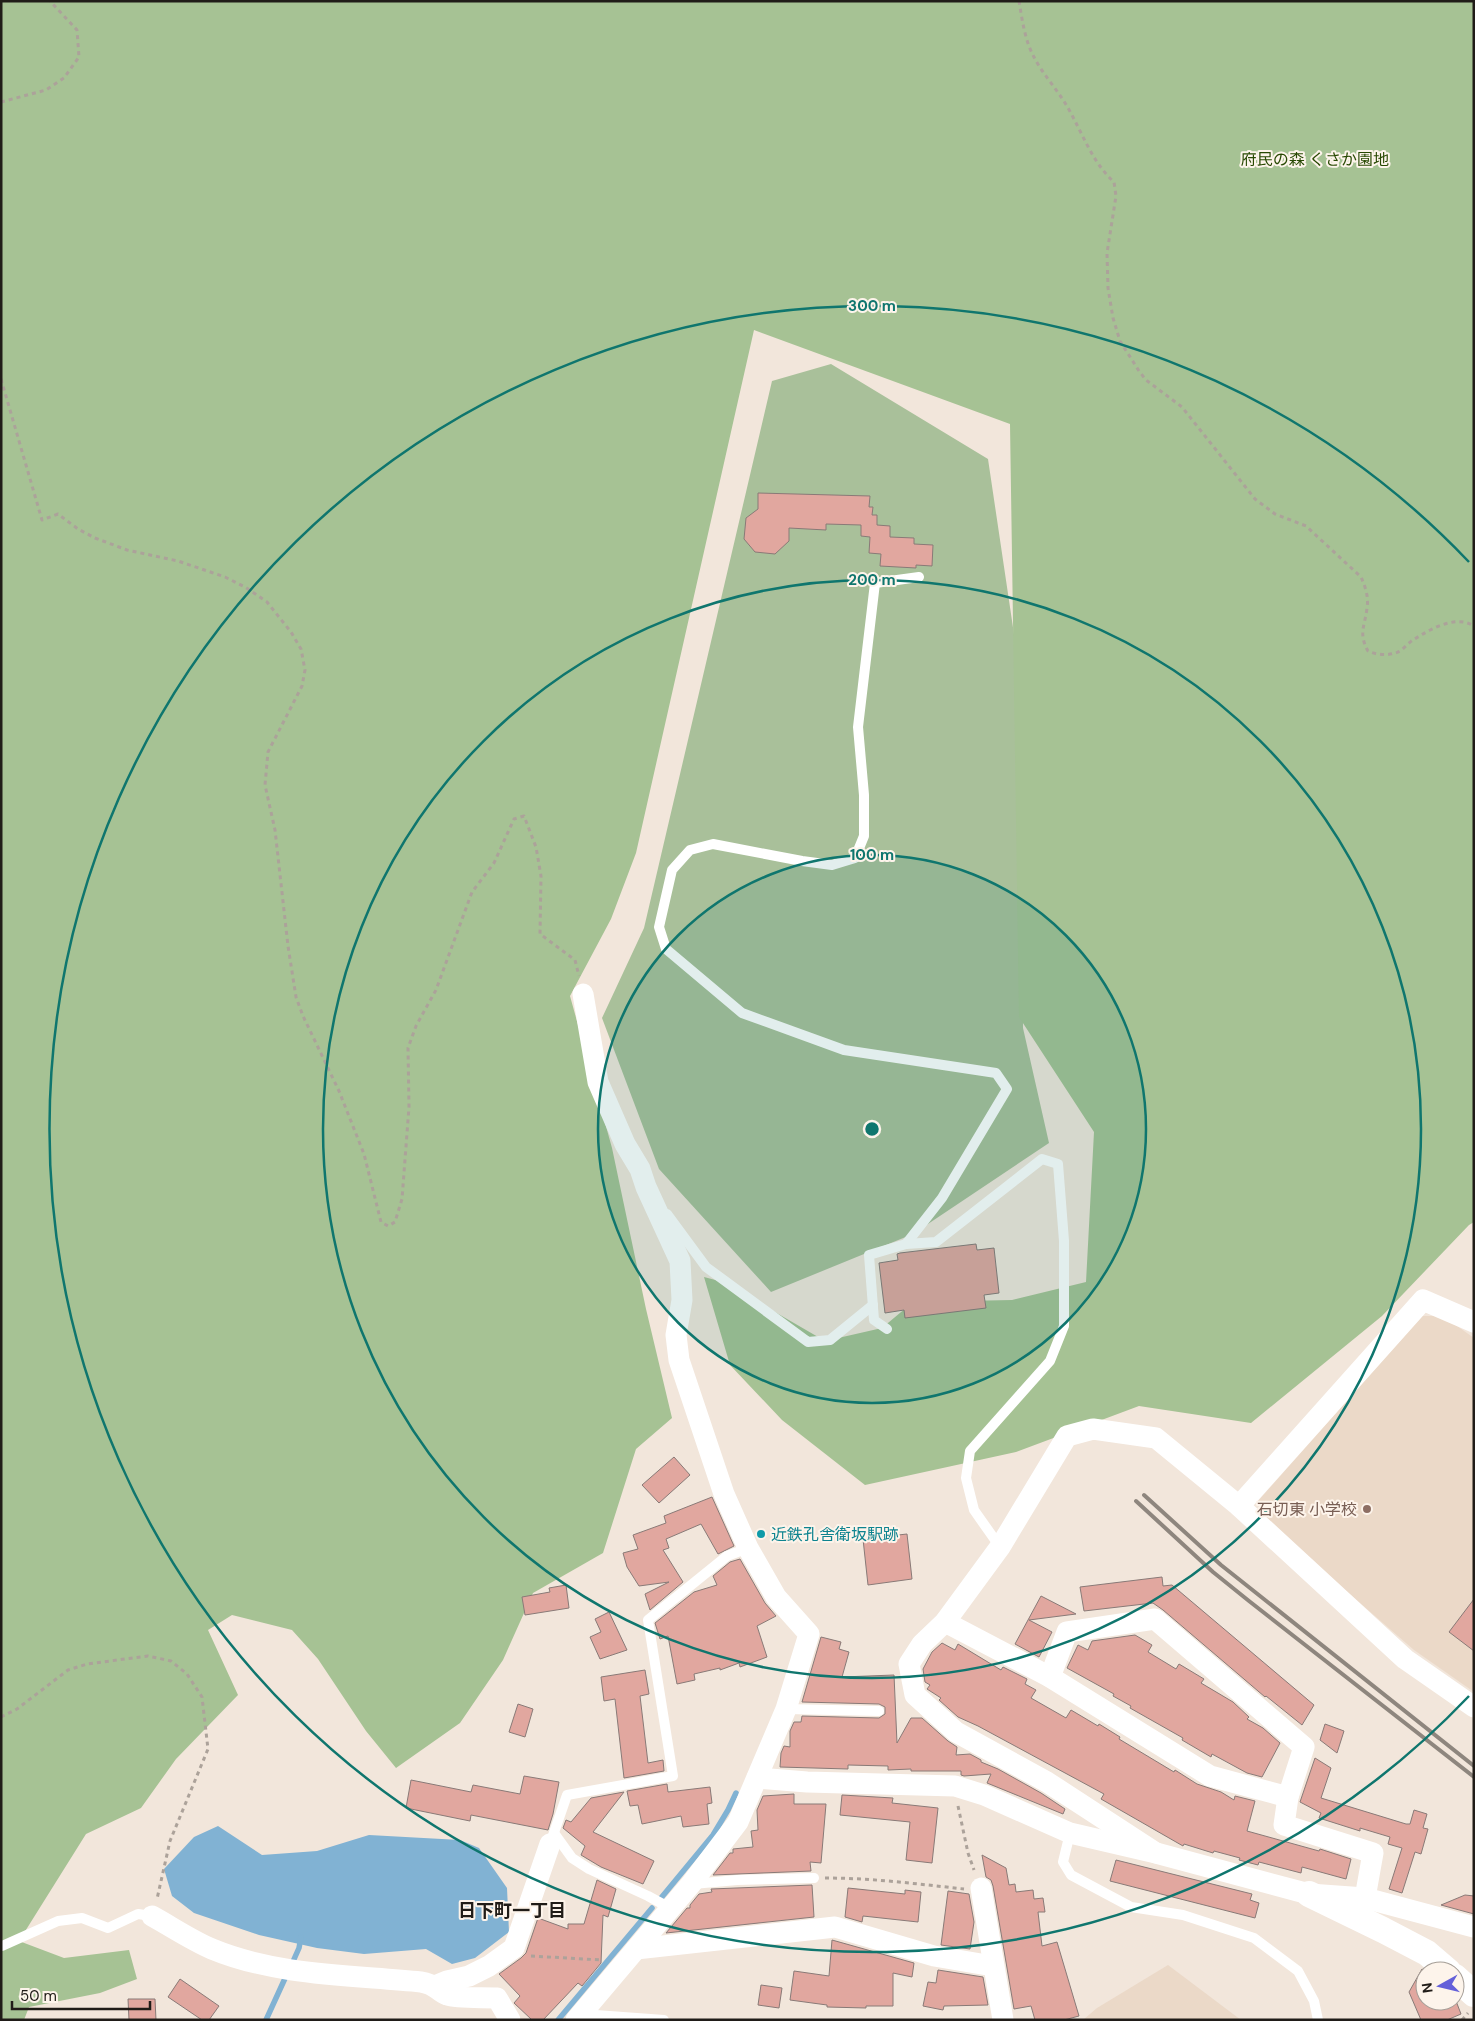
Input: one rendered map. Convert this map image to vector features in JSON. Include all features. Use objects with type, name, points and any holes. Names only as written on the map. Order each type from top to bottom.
[{"type":"street","points":[[579,2017],[690,1884],[738,1822],[786,1709],[808,1634],[776,1596],[748,1548],[724,1494],[679,1360],[676,1335],[682,1300],[680,1261],[646,1187],[640,1169],[625,1144],[598,1082],[583,994]]},
{"type":"street","points":[[1239,1506],[1424,1300],[1474,1322]]},
{"type":"street","points":[[1156,1853],[1046,1782],[956,1732],[915,1695],[909,1664],[922,1644],[945,1622],[1000,1546],[1067,1436],[1093,1429],[1156,1438],[1239,1506],[1405,1659],[1474,1707]]},
{"type":"street","points":[[1050,1677],[1067,1632],[1155,1619],[1304,1747],[1288,1797],[1284,1825],[1373,1853],[1365,1898]]},
{"type":"street","points":[[945,1622],[1050,1677],[1210,1776],[1288,1797]]},
{"type":"street","points":[[758,1778],[807,1782],[956,1786],[984,1795],[1070,1833],[1156,1853],[1309,1894],[1365,1898],[1474,1927]]},
{"type":"street","points":[[435,1986],[469,1976],[514,1948],[552,1838]]},
{"type":"street","points":[[981,1888],[1003,2020]]},
{"type":"street","points":[[1309,1894],[1427,1953],[1436,1961]]},
{"type":"street","points":[[152,1916],[212,1949],[248,1961],[290,1969],[424,1983],[435,1986],[447,1995],[497,1998],[510,2020]]},
{"type":"street","points":[[636,1948],[835,1927],[934,1956],[993,1966]]},
{"type":"lane","points":[[906,1244],[942,1198],[1007,1089],[996,1073],[844,1050],[742,1013],[666,950],[659,927],[672,870],[690,850],[713,844],[832,865],[855,858],[864,836],[864,795],[858,727],[875,583],[919,577]]},
{"type":"lane","points":[[887,1329],[874,1320],[868,1255],[906,1244],[936,1242],[1042,1159],[1058,1164],[1064,1241],[1064,1326],[1050,1361],[970,1451],[966,1478],[974,1510],[1000,1546]]},
{"type":"lane","points":[[640,1169],[661,1206],[706,1267],[808,1342],[830,1340],[873,1306]]},
{"type":"lane","points":[[670,1908],[589,1869],[572,1858],[552,1838],[567,1795],[674,1776],[648,1620],[727,1556],[748,1548]]},
{"type":"lane","points":[[786,1709],[879,1711]]},
{"type":"lane","points":[[1070,1833],[1063,1862],[1071,1875],[1131,1907],[1183,1914],[1254,1938],[1298,1971],[1314,2000],[1318,2020]]},
{"type":"lane","points":[[690,1884],[737,1880],[814,1878]]},
{"type":"lane","points":[[2,1946],[58,1921],[82,1918],[108,1928],[138,1914],[152,1916]]},
{"type":"lane","points":[[579,2017],[664,2020]]},
{"type":"path","points":[[1,102],[46,90],[64,78],[80,57],[77,30],[50,1]]},
{"type":"path","points":[[1019,1],[1033,56],[1065,102],[1091,154],[1103,172],[1114,182],[1116,196],[1107,253],[1108,288],[1113,318],[1120,341],[1139,371],[1146,380],[1182,407],[1255,499],[1275,514],[1306,526],[1361,577],[1366,587],[1368,607],[1362,632],[1363,643],[1368,651],[1376,655],[1398,652],[1412,640],[1441,624],[1460,621],[1474,626]]},
{"type":"path","points":[[1,379],[42,520],[58,514],[78,530],[95,538],[127,550],[178,561],[225,577],[267,602],[301,649],[304,670],[302,686],[268,752],[265,785],[275,830],[288,946],[296,997],[303,1016],[339,1091],[364,1154],[381,1222],[388,1226],[395,1222],[402,1199],[409,1107],[408,1048],[413,1034],[436,990],[472,892],[494,863],[514,819],[524,816],[536,847],[541,876],[540,934],[575,960],[583,994]]},
{"type":"path","points":[[1,1718],[17,1709],[68,1670],[86,1664],[148,1656],[171,1661],[187,1674],[202,1696],[208,1749],[170,1841],[152,1916]]},
{"type":"path","points":[[814,1878],[866,1878],[920,1886],[981,1888],[968,1853],[960,1816]]},
{"type":"path","points":[[505,1954],[602,1960]]},
{"type":"shaded area","name":"石切東 小学校","points":[[1422,1316],[1443,1316],[1474,1338],[1474,1692],[1414,1650],[1261,1517],[1258,1501]]},
{"type":"shaded area","points":[[1168,1965],[1241,2020],[1083,2020],[1097,2008]]},
{"type":"green space","name":"府民の森 くさか園地","points":[[1,1],[1474,1],[1474,1222],[1382,1316],[1251,1423],[1139,1406],[1016,1452],[865,1485],[782,1420],[730,1365],[704,1277],[723,1282],[825,1341],[882,1328],[913,1302],[1012,1300],[1086,1282],[1094,1132],[1019,1017],[1010,424],[754,330],[636,853],[611,919],[570,996],[612,1148],[646,1309],[672,1418],[636,1449],[603,1553],[533,1593],[503,1660],[460,1723],[396,1768],[366,1731],[318,1659],[292,1630],[232,1615],[208,1630],[238,1695],[176,1759],[141,1808],[86,1834],[19,1941],[64,1958],[129,1950],[137,1979],[100,1993],[29,2007],[24,2020],[1,2020]]},
{"type":"green space","points":[[831,364],[988,459],[1022,688],[1023,1028],[1049,1143],[913,1234],[771,1292],[659,1169],[602,1018],[644,928],[772,381]]},
{"type":"water","points":[[218,1826],[262,1855],[317,1851],[369,1835],[460,1840],[479,1848],[507,1888],[509,1932],[475,1958],[452,1964],[426,1949],[364,1954],[317,1948],[259,1935],[194,1913],[172,1896],[164,1869],[194,1837]]},
{"type":"building","points":[[758,493],[870,496],[869,507],[873,507],[872,515],[877,515],[877,525],[890,526],[890,537],[914,538],[914,544],[933,545],[932,566],[916,565],[916,568],[880,566],[881,554],[869,553],[870,537],[861,536],[861,525],[826,524],[826,530],[789,528],[789,541],[775,554],[755,552],[744,539],[746,518],[758,509]]},
{"type":"building","points":[[976,1244],[977,1250],[994,1248],[999,1293],[984,1295],[986,1308],[905,1318],[904,1310],[885,1313],[879,1263],[898,1260],[897,1254],[900,1253]]},
{"type":"building","points":[[674,1457],[690,1475],[659,1503],[642,1485]]},
{"type":"building","points":[[712,1497],[734,1546],[718,1554],[701,1524],[666,1539],[669,1548],[663,1550],[683,1582],[650,1610],[645,1594],[669,1582],[639,1586],[627,1567],[623,1553],[638,1549],[633,1535],[666,1523],[664,1516]]},
{"type":"building","points":[[907,1534],[912,1579],[868,1585],[863,1539]]},
{"type":"building","points":[[740,1559],[765,1603],[776,1616],[757,1626],[767,1657],[740,1667],[739,1663],[720,1670],[720,1668],[694,1674],[695,1680],[677,1684],[668,1636],[660,1639],[655,1623],[694,1592],[717,1585],[713,1576],[730,1562]]},
{"type":"building","points":[[1162,1577],[1163,1586],[1172,1585],[1314,1705],[1302,1725],[1265,1697],[1153,1603],[1084,1611],[1080,1587]]},
{"type":"building","points":[[566,1585],[569,1608],[525,1615],[522,1597],[550,1592],[549,1588]]},
{"type":"building","points":[[1041,1596],[1076,1614],[1029,1620],[1052,1632],[1039,1657],[1015,1644]]},
{"type":"building","points":[[1474,1599],[1474,1651],[1449,1632]]},
{"type":"building","points":[[609,1612],[627,1650],[600,1659],[590,1637],[601,1632],[595,1619]]},
{"type":"building","points":[[1135,1635],[1152,1645],[1148,1652],[1176,1669],[1179,1664],[1204,1679],[1201,1683],[1233,1702],[1249,1717],[1247,1719],[1263,1728],[1280,1743],[1262,1777],[1247,1773],[1212,1754],[1211,1757],[1182,1740],[1183,1738],[1130,1708],[1131,1706],[1113,1696],[1114,1694],[1067,1668],[1078,1645],[1088,1650],[1092,1641]]},
{"type":"building","points":[[821,1637],[841,1642],[839,1649],[849,1652],[842,1677],[894,1675],[897,1743],[911,1718],[922,1718],[957,1747],[956,1755],[970,1754],[981,1760],[981,1762],[998,1769],[1065,1809],[1063,1814],[987,1783],[991,1774],[964,1776],[961,1775],[961,1771],[888,1770],[888,1766],[848,1765],[848,1769],[780,1767],[781,1753],[784,1746],[790,1747],[790,1731],[794,1722],[801,1722],[802,1716],[879,1718],[885,1714],[885,1707],[879,1704],[802,1702]]},
{"type":"building","points":[[942,1643],[955,1650],[958,1644],[1001,1670],[1003,1667],[1027,1679],[1025,1684],[1036,1690],[1031,1698],[1066,1718],[1071,1710],[1098,1726],[1099,1724],[1120,1737],[1119,1739],[1197,1784],[1221,1792],[1234,1800],[1235,1796],[1255,1801],[1247,1831],[1319,1851],[1320,1849],[1351,1859],[1346,1879],[1302,1867],[1301,1873],[1259,1862],[1258,1865],[1214,1851],[1213,1853],[1184,1844],[1183,1846],[1101,1799],[1104,1794],[958,1717],[939,1700],[941,1698],[927,1689],[930,1685],[925,1682],[923,1669],[932,1652]]},
{"type":"building","points":[[645,1670],[649,1694],[640,1696],[648,1763],[663,1760],[664,1771],[624,1778],[615,1699],[604,1701],[601,1677]]},
{"type":"building","points":[[518,1704],[533,1709],[525,1737],[509,1732]]},
{"type":"building","points":[[1325,1724],[1344,1731],[1337,1753],[1320,1740]]},
{"type":"building","points":[[1315,1758],[1331,1768],[1321,1798],[1406,1824],[1410,1824],[1414,1810],[1427,1814],[1423,1828],[1428,1829],[1421,1854],[1415,1852],[1402,1893],[1389,1889],[1402,1848],[1388,1844],[1390,1837],[1360,1828],[1360,1831],[1319,1818],[1321,1813],[1300,1802]]},
{"type":"building","points":[[524,1776],[559,1782],[548,1830],[471,1815],[470,1821],[406,1808],[411,1780],[471,1792],[473,1785],[520,1794]]},
{"type":"building","points":[[667,1784],[668,1792],[710,1787],[712,1803],[707,1804],[709,1824],[683,1827],[681,1816],[642,1824],[638,1805],[630,1806],[627,1791]]},
{"type":"building","points":[[624,1792],[593,1832],[654,1861],[643,1884],[601,1867],[581,1855],[585,1846],[563,1828],[566,1820],[571,1822],[591,1798]]},
{"type":"building","points":[[794,1794],[794,1804],[826,1804],[821,1863],[810,1862],[811,1871],[713,1875],[730,1853],[733,1853],[733,1849],[753,1847],[751,1831],[758,1830],[757,1810],[763,1796]]},
{"type":"building","points":[[842,1795],[893,1798],[892,1803],[938,1808],[932,1863],[906,1860],[910,1822],[840,1815]]},
{"type":"building","points":[[982,1855],[1006,1868],[1009,1885],[1015,1884],[1016,1892],[1033,1890],[1034,1899],[1043,1898],[1045,1912],[1038,1912],[1042,1946],[1057,1942],[1079,2016],[1064,2020],[1035,2020],[1031,2006],[1014,2009],[993,1886],[991,1880],[986,1877]]},
{"type":"building","points":[[1116,1860],[1252,1894],[1250,1900],[1259,1903],[1255,1918],[1110,1881]]},
{"type":"building","points":[[597,1880],[616,1889],[608,1917],[603,1915],[601,1963],[582,1986],[578,1983],[543,2020],[532,2020],[514,2003],[520,1996],[499,1974],[526,1953],[538,1918],[568,1929],[568,1924],[584,1924]]},
{"type":"building","points":[[812,1885],[814,1917],[666,1933],[687,1908],[690,1908],[690,1905],[699,1894],[712,1892],[711,1889]]},
{"type":"building","points":[[848,1888],[905,1894],[905,1890],[921,1892],[918,1922],[863,1916],[862,1922],[845,1917]]},
{"type":"building","points":[[948,1891],[969,1894],[974,1922],[970,1949],[941,1945]]},
{"type":"building","points":[[1465,1895],[1474,1896],[1474,1914],[1441,1905]]},
{"type":"building","points":[[832,1940],[914,1963],[912,1977],[893,1973],[893,2006],[866,2006],[866,2008],[827,2007],[827,2005],[790,2000],[794,1971],[829,1976]]},
{"type":"building","points":[[938,1970],[983,1977],[988,2005],[944,2006],[943,2010],[923,2006],[928,1982],[936,1983]]},
{"type":"building","points":[[180,1979],[219,2006],[209,2020],[202,2020],[168,1997]]},
{"type":"building","points":[[1415,1981],[1415,2006],[1409,1992]]},
{"type":"building","points":[[761,1985],[782,1988],[779,2008],[758,2005]]},
{"type":"building","points":[[128,1999],[155,1999],[156,2020],[129,2020]]},
{"type":"building","points":[[1417,2011],[1460,2011],[1461,2014],[1447,2020],[1421,2020]]},
{"type":"waterway","points":[[661,1898],[713,1835],[736,1793]]},
{"type":"waterway","points":[[558,2020],[652,1908]]},
{"type":"waterway","points":[[291,1966],[299,1948],[301,1937]]},
{"type":"waterway","points":[[266,2020],[287,1974]]},
{"type":"railway","points":[[1144,1495],[1221,1565],[1474,1766]]},
{"type":"railway","points":[[1136,1501],[1213,1572],[1474,1777]]},
{"type":"place","name":"石切東 小学校","points":[[1367,1509]]},
{"type":"place","name":"近鉄孔舎衛坂駅跡","points":[[761,1534]]},
{"type":"district","name":"日下町一丁目","points":[[512,1911]]}]
